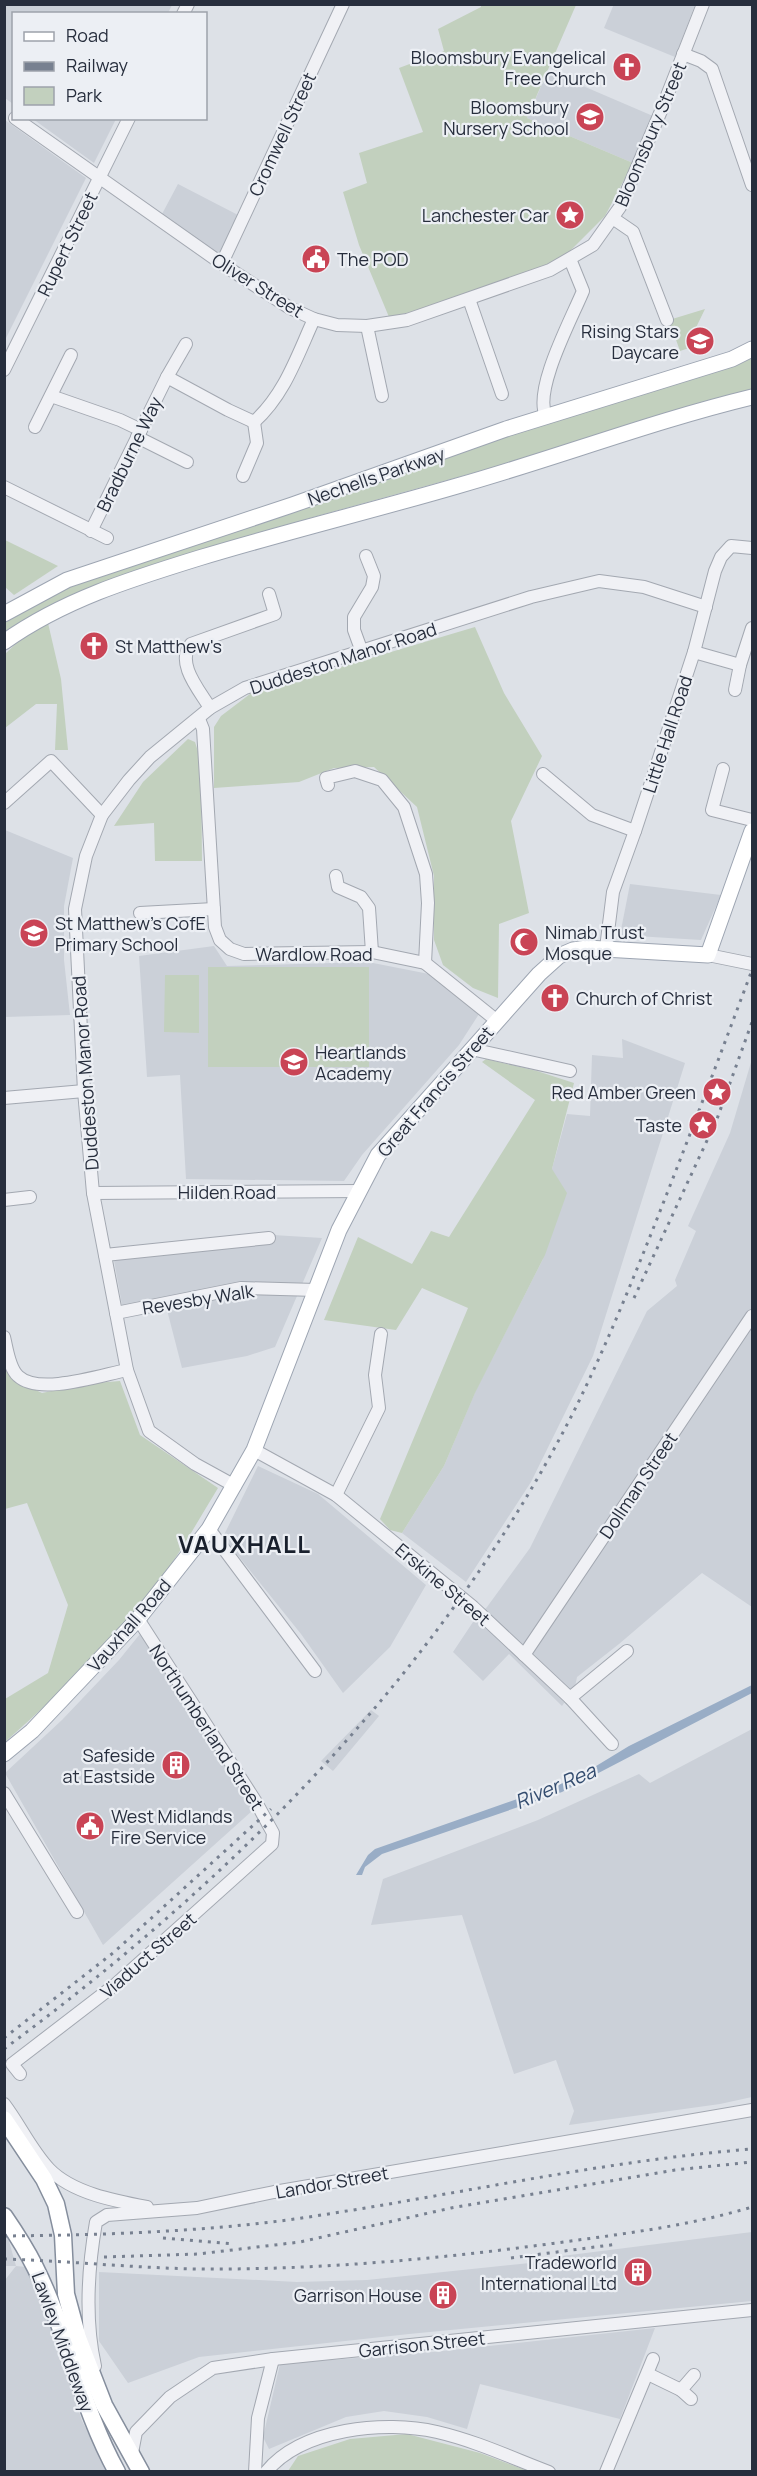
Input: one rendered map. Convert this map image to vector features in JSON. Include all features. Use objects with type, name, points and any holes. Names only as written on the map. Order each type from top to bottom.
[{"type":"highway","name":"Lawley Middleway","points":[[4,2119],[44,2179],[56,2204],[63,2235],[68,2304],[104,2405],[141,2472]]},
{"type":"highway","name":"Lawley Middleway","points":[[4,2216],[36,2268],[97,2434],[117,2472]]},
{"type":"main road","name":"Nechells Parkway","points":[[4,614],[67,580],[546,416],[732,359],[753,349]]},
{"type":"main road","name":"Nechells Parkway","points":[[4,642],[34,621],[88,596],[165,568],[274,535],[457,487],[753,397]]},
{"type":"main road","points":[[716,956],[753,831]]},
{"type":"main road","name":"Great Francis Street","points":[[254,1450],[339,1230],[378,1155],[538,974],[559,956],[573,950],[606,948],[716,956]]},
{"type":"main road","name":"Vauxhall Road","points":[[4,1754],[32,1731],[138,1619],[209,1529],[254,1450]]},
{"type":"street","name":"Cromwell Street","points":[[222,263],[343,4]]},
{"type":"street","name":"Bloomsbury Street","points":[[570,259],[593,245],[614,219],[661,111],[703,4]]},
{"type":"street","points":[[683,54],[701,61],[712,69],[753,185]]},
{"type":"street","name":"Oliver Street","points":[[17,120],[290,308],[314,319],[337,325],[367,326],[418,318],[546,272],[570,259]]},
{"type":"street","name":"Rupert Street","points":[[4,370],[128,120]]},
{"type":"street","points":[[614,219],[633,232],[667,320]]},
{"type":"street","points":[[546,416],[543,411],[544,393],[552,364],[583,291],[570,259]]},
{"type":"street","points":[[469,299],[502,393]]},
{"type":"street","points":[[243,476],[257,443],[254,422],[267,411],[282,389],[314,319]]},
{"type":"street","points":[[367,326],[382,396]]},
{"type":"street","name":"Bradburne Way","points":[[91,531],[166,377],[186,344]]},
{"type":"street","points":[[35,428],[71,355]]},
{"type":"street","name":"Bradburne Way","points":[[166,377],[254,422]]},
{"type":"street","points":[[51,396],[120,420],[187,462]]},
{"type":"street","points":[[4,487],[107,538]]},
{"type":"street","name":"Little Hall Road","points":[[606,948],[613,892],[694,651],[715,571],[731,546],[743,545],[753,548]]},
{"type":"street","points":[[362,652],[354,630],[354,617],[367,599],[379,574],[366,556]]},
{"type":"street","name":"Duddeston Manor Road","points":[[235,1486],[195,1464],[149,1431],[127,1370],[93,1193],[84,1091],[75,909],[86,856],[102,815],[149,759],[210,708],[245,688],[531,597],[599,581],[644,587],[706,607]]},
{"type":"street","points":[[210,708],[186,666],[187,649],[191,645],[276,619],[270,594]]},
{"type":"street","points":[[735,690],[740,665],[753,628]]},
{"type":"street","points":[[694,651],[740,665]]},
{"type":"street","name":"Wardlow Road","points":[[198,718],[203,729],[215,927],[220,940],[230,949],[244,954],[372,952],[425,963],[496,1020]]},
{"type":"street","points":[[4,803],[51,760],[102,815]]},
{"type":"street","points":[[723,769],[712,810],[753,820]]},
{"type":"street","points":[[326,778],[355,771],[382,780],[404,807],[426,874],[428,903],[425,963]]},
{"type":"street","points":[[543,774],[592,815],[635,831]]},
{"type":"street","points":[[336,886],[361,897],[369,908],[372,952]]},
{"type":"street","points":[[140,913],[153,906],[214,909]]},
{"type":"street","points":[[716,956],[753,964]]},
{"type":"street","points":[[471,1049],[570,1071]]},
{"type":"street","points":[[4,1098],[84,1091]]},
{"type":"street","name":"Hilden Road","points":[[93,1193],[360,1191]]},
{"type":"street","points":[[4,1200],[30,1197]]},
{"type":"street","points":[[105,1255],[269,1238]]},
{"type":"street","name":"Revesby Walk","points":[[116,1313],[241,1288],[316,1290]]},
{"type":"street","name":"Dollman Street","points":[[524,1655],[753,1316]]},
{"type":"street","points":[[336,1496],[379,1408],[375,1375],[381,1334]]},
{"type":"street","points":[[4,1337],[9,1359],[18,1376],[33,1384],[48,1385],[127,1370]]},
{"type":"street","name":"Erskine Street","points":[[254,1450],[336,1496],[473,1607],[570,1698],[612,1744]]},
{"type":"street","points":[[209,1529],[315,1671]]},
{"type":"street","name":"Northumberland Street","points":[[138,1619],[256,1802],[273,1836]]},
{"type":"street","points":[[570,1698],[627,1651]]},
{"type":"street","points":[[4,1793],[77,1912]]},
{"type":"street","name":"Viaduct Street","points":[[16,2069],[270,1847],[273,1836]]},
{"type":"street","points":[[4,2104],[44,2163],[61,2178],[88,2191],[129,2204],[165,2211]]},
{"type":"street","name":"Landor Street","points":[[104,2405],[90,2344],[90,2290],[96,2222],[102,2218],[114,2214],[197,2208],[293,2188],[753,2110]]},
{"type":"street","name":"Garrison Street","points":[[132,2452],[136,2432],[170,2397],[213,2368],[273,2359],[753,2310]]},
{"type":"street","points":[[255,2472],[258,2418],[273,2359]]},
{"type":"street","points":[[606,2472],[653,2359]]},
{"type":"street","points":[[648,2374],[681,2390],[691,2399]]},
{"type":"street","points":[[681,2390],[694,2375]]},
{"type":"street","points":[[266,2472],[279,2459],[307,2441],[341,2432],[382,2427],[408,2427],[437,2432],[478,2444],[549,2472]]},
{"type":"shaded area","points":[[5,4],[172,4],[168,12],[12,12],[12,103],[5,98]]},
{"type":"shaded area","points":[[614,4],[695,5],[675,57],[604,28]]},
{"type":"shaded area","name":"Bloomsbury Nursery School","points":[[548,71],[653,116],[633,163],[527,118]]},
{"type":"shaded area","points":[[5,120],[86,178],[5,340]]},
{"type":"shaded area","points":[[34,120],[116,120],[94,163]]},
{"type":"shaded area","points":[[178,184],[238,215],[218,257],[162,214]]},
{"type":"shaded area","name":"St Matthew's CofE Primary School","points":[[5,830],[73,858],[64,906],[64,960],[70,1015],[5,1017]]},
{"type":"shaded area","points":[[630,884],[721,895],[701,940],[620,935]]},
{"type":"shaded area","name":"Heartlands Academy","points":[[214,946],[227,966],[368,962],[429,974],[479,1014],[459,1045],[362,1155],[344,1181],[186,1179],[180,1075],[147,1077],[139,956]]},
{"type":"shaded area","points":[[622,1039],[685,1063],[593,1356],[531,1482],[466,1582],[402,1533],[444,1466],[476,1390],[543,1259],[552,1169],[567,1114],[590,1116],[592,1055],[623,1058]]},
{"type":"shaded area","points":[[752,1059],[752,1607],[702,1573],[577,1677],[575,1687],[562,1706],[509,1654],[483,1681],[453,1652],[475,1619],[487,1607],[530,1548],[647,1311],[677,1286],[675,1280],[696,1231],[688,1226],[730,1133]]},
{"type":"shaded area","points":[[257,1234],[322,1238],[275,1347],[247,1356],[182,1368],[166,1306],[124,1316],[113,1255]]},
{"type":"shaded area","points":[[258,1466],[318,1494],[426,1585],[390,1647],[343,1693],[301,1634],[223,1537]]},
{"type":"shaded area","points":[[140,1634],[253,1810],[103,1945],[5,1773],[62,1720],[119,1660]]},
{"type":"shaded area","points":[[371,1710],[379,1716],[333,1771],[321,1761]]},
{"type":"shaded area","points":[[752,1729],[752,2097],[720,2104],[569,2125],[574,2111],[556,2060],[514,2074],[462,1915],[371,1925],[383,1879],[538,1820],[639,1774],[650,1783]]},
{"type":"shaded area","points":[[752,2232],[752,2301],[199,2357],[128,2383],[99,2341],[99,2272],[297,2282],[367,2280],[530,2263],[562,2256]]},
{"type":"shaded area","points":[[5,2234],[7,2234],[16,2266],[5,2266]]},
{"type":"shaded area","points":[[16,2266],[26,2267],[45,2308],[82,2421],[109,2471],[5,2471],[5,2280]]},
{"type":"shaded area","points":[[655,2328],[620,2419],[480,2384],[467,2429],[427,2417],[384,2411],[346,2417],[269,2449],[263,2437],[280,2364],[433,2352]]},
{"type":"green space","points":[[481,5],[576,5],[527,118],[633,163],[605,216],[565,256],[549,265],[416,311],[389,317],[359,245],[343,192],[367,183],[359,153],[423,132],[399,68],[444,51],[438,29]]},
{"type":"green space","points":[[705,309],[688,344],[689,348],[680,351],[669,320]]},
{"type":"green space","points":[[752,358],[752,389],[549,452],[310,518],[152,568],[5,636],[5,621],[47,596],[96,576],[534,427]]},
{"type":"green space","points":[[4,540],[58,566],[14,595],[5,587]]},
{"type":"green space","points":[[48,623],[61,679],[68,750],[55,750],[57,704],[36,704],[5,728],[5,654],[21,639]]},
{"type":"green space","points":[[475,627],[504,693],[542,756],[511,821],[529,913],[499,924],[498,998],[473,988],[443,965],[434,940],[434,876],[417,807],[374,767],[334,768],[299,782],[214,788],[214,727],[221,716],[250,694]]},
{"type":"green space","points":[[188,739],[195,742],[201,761],[202,861],[155,861],[154,823],[114,826],[143,782]]},
{"type":"green space","points":[[208,967],[369,967],[369,1067],[208,1067]]},
{"type":"green space","points":[[165,975],[199,975],[199,1033],[164,1032]]},
{"type":"green space","points":[[486,1059],[537,1071],[574,1083],[552,1169],[567,1193],[545,1255],[475,1393],[444,1466],[402,1533],[390,1530],[380,1519],[468,1308],[422,1288],[396,1330],[324,1320],[358,1237],[412,1264],[431,1231],[449,1237],[535,1100],[482,1062]]},
{"type":"green space","points":[[4,1366],[13,1379],[42,1393],[84,1384],[120,1381],[140,1435],[218,1488],[170,1566],[133,1614],[50,1702],[5,1742],[5,1699],[48,1673],[68,1605],[27,1503],[5,1509]]},
{"type":"green space","points":[[407,2434],[480,2453],[528,2471],[288,2471],[298,2456],[350,2439]]},
{"type":"water","name":"River Rea","points":[[752,1685],[752,1693],[562,1792],[382,1854],[365,1867],[362,1875],[356,1875],[368,1855],[375,1849],[563,1783],[583,1774],[629,1746]]},
{"type":"railway","points":[[4,2049],[172,1914],[251,1840],[326,1763],[396,1682],[461,1597],[520,1507],[573,1413],[594,1369],[651,1234],[752,970]]},
{"type":"railway","points":[[634,1298],[717,1119],[752,1022]]},
{"type":"railway","points":[[4,2038],[113,1953],[271,1809]]},
{"type":"railway","points":[[4,2236],[150,2232],[295,2219],[637,2162],[752,2149]]},
{"type":"railway","points":[[104,2257],[198,2254],[300,2242],[451,2208],[675,2170],[752,2162]]},
{"type":"railway","points":[[4,2259],[199,2269],[289,2268],[423,2259],[631,2233],[752,2207]]},
{"type":"railway","points":[[163,2238],[234,2244]]},
{"type":"railway","points":[[511,2258],[618,2244]]},
{"type":"place","name":"Bloomsbury Evangelical Free Church","points":[[627,67]]},
{"type":"place","name":"Bloomsbury Nursery School","points":[[590,117]]},
{"type":"place","name":"Lanchester Car","points":[[570,215]]},
{"type":"place","name":"The POD","points":[[316,259]]},
{"type":"place","name":"Rising Stars Daycare","points":[[700,341]]},
{"type":"place","name":"St Matthew's","points":[[94,646]]},
{"type":"place","name":"St Matthew's CofE Primary School","points":[[34,933]]},
{"type":"place","name":"Nimab Trust Mosque","points":[[524,942]]},
{"type":"place","name":"Church of Christ","points":[[555,998]]},
{"type":"place","name":"Heartlands Academy","points":[[294,1062]]},
{"type":"place","name":"Red Amber Green","points":[[717,1092]]},
{"type":"place","name":"Taste","points":[[703,1125]]},
{"type":"place","name":"Safeside at Eastside","points":[[176,1765]]},
{"type":"place","name":"West Midlands Fire Service","points":[[90,1826]]},
{"type":"place","name":"Tradeworld International Ltd","points":[[638,2272]]},
{"type":"place","name":"Garrison House","points":[[443,2295]]},
{"type":"district","name":"VAUXHALL","points":[[245,1543]]}]
